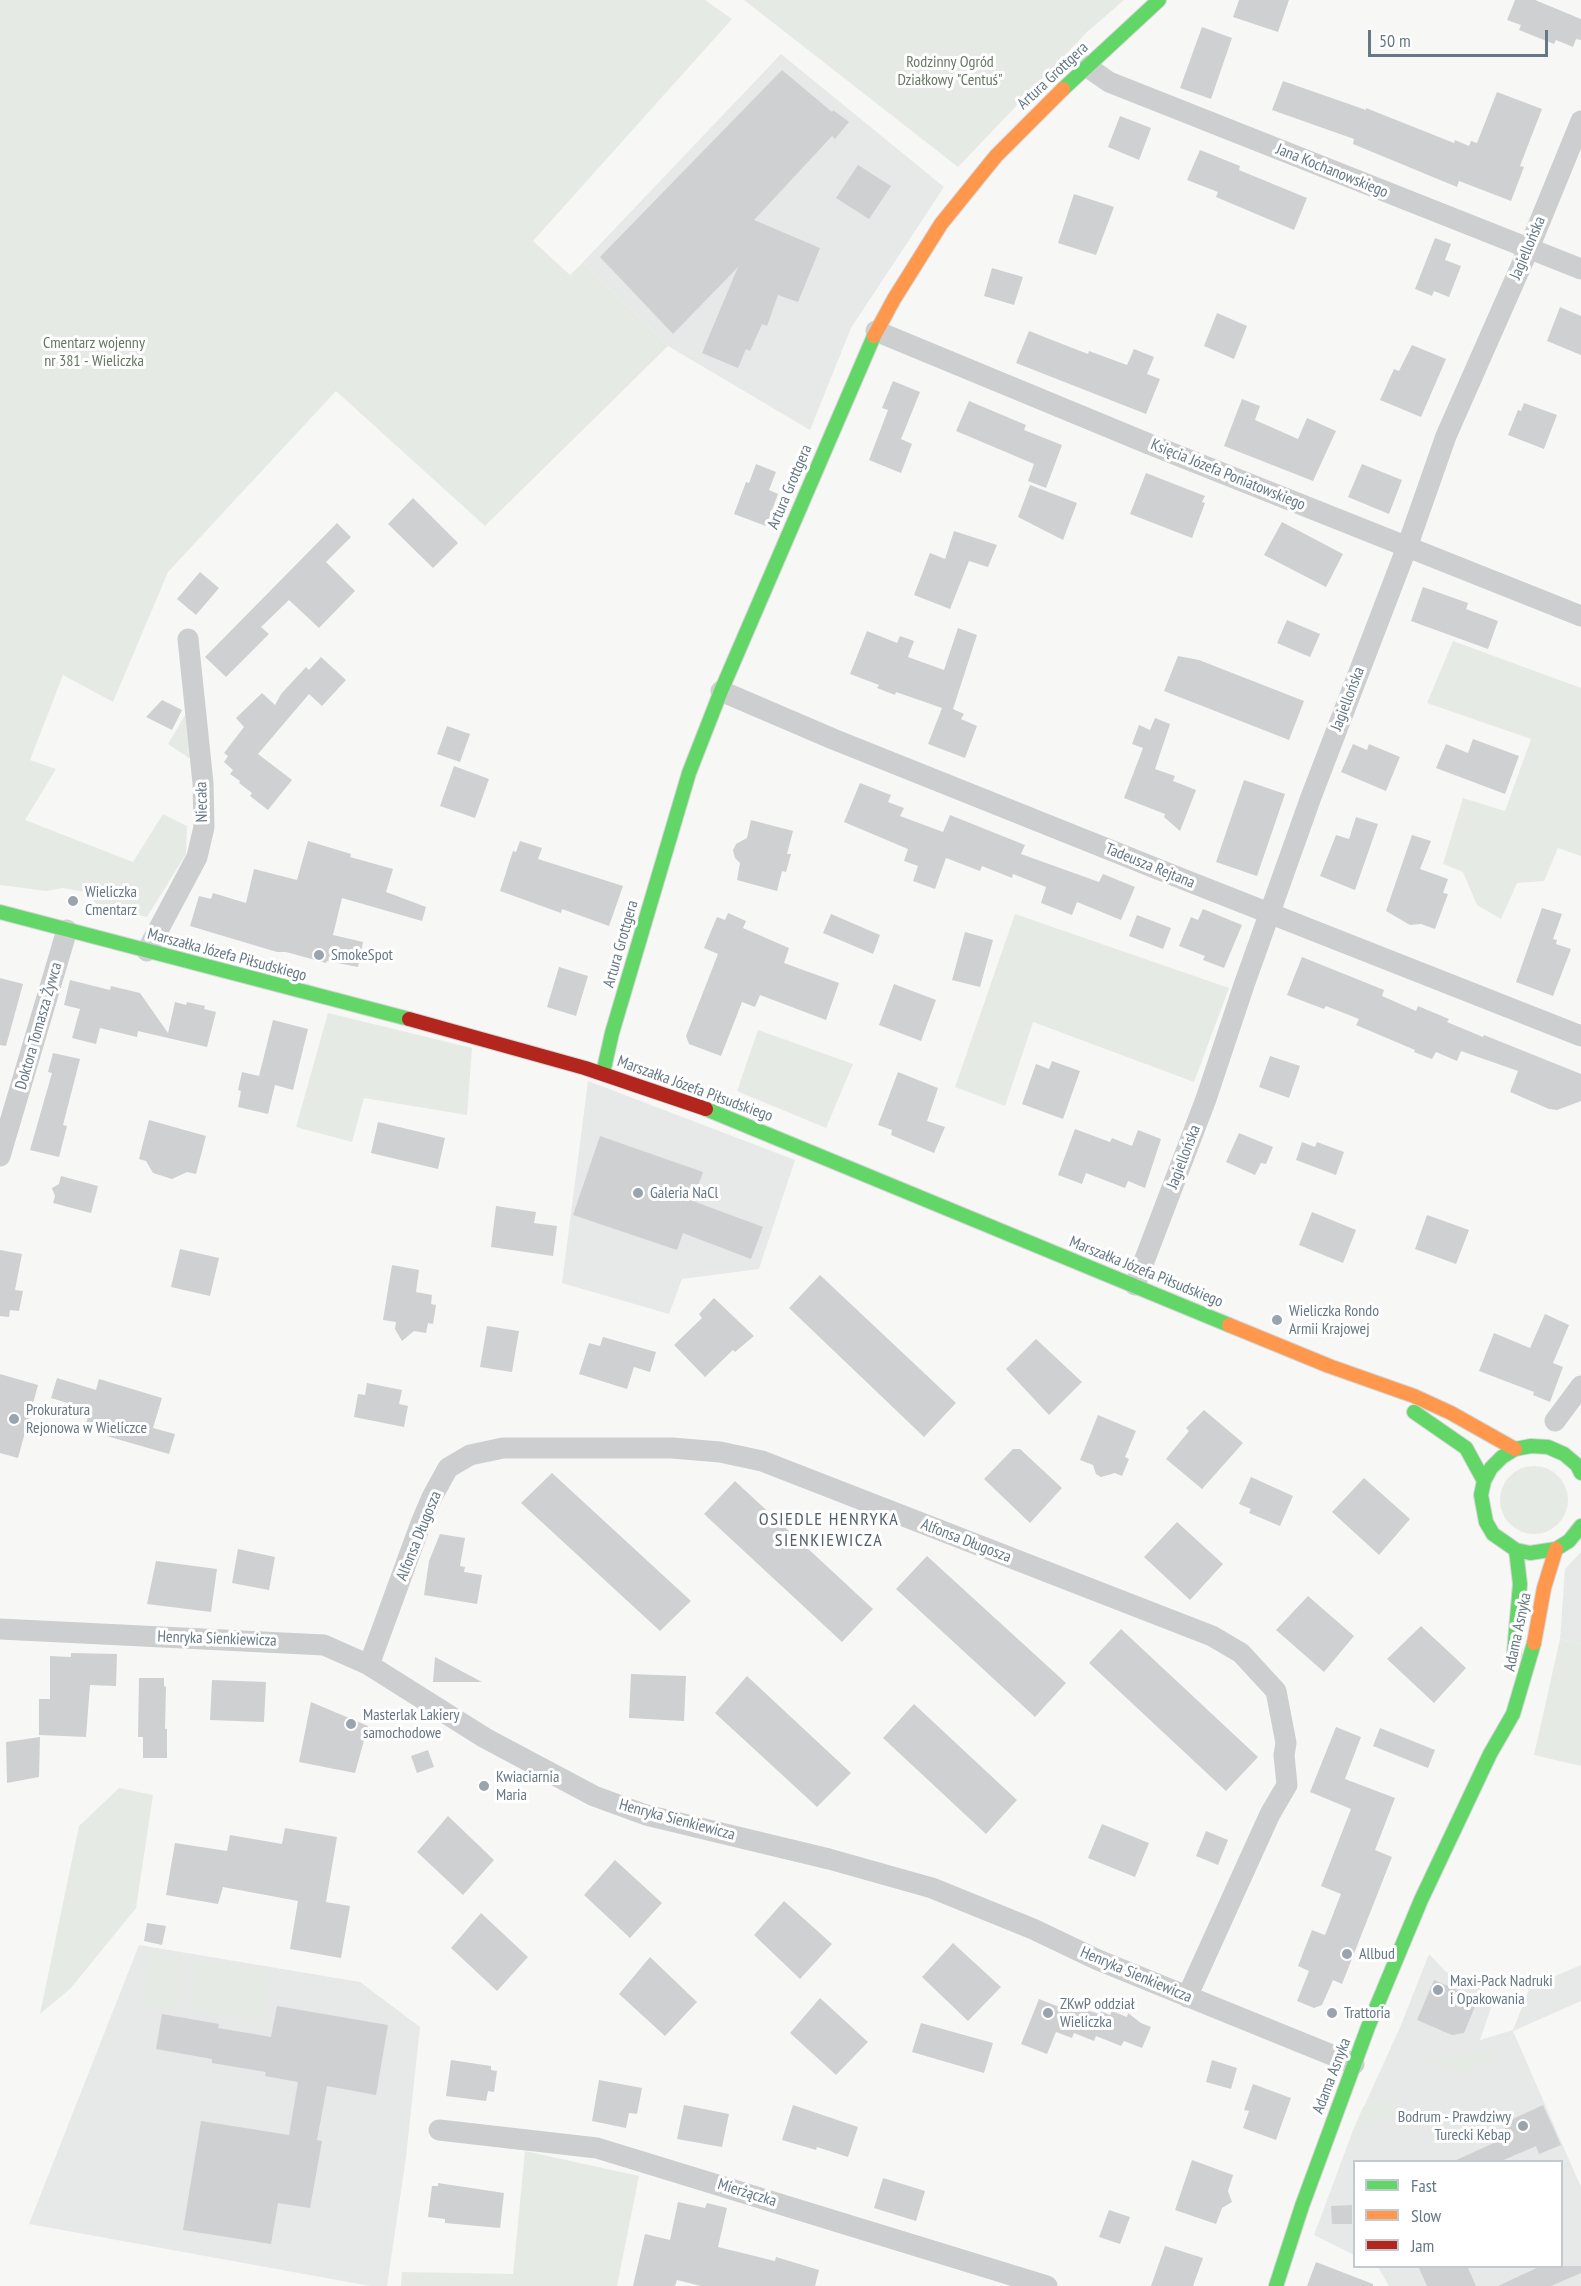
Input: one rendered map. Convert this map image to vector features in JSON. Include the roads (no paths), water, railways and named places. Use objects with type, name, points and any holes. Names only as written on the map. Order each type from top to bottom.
[{"type":"main road","name":"Artura Grottgera","points":[[603,1073],[612,1033],[689,773],[721,691],[876,331],[918,259],[972,184],[1015,135],[1159,0]]},
{"type":"main road","name":"Marszałka Józefa Piłsudskiego","points":[[0,912],[497,1042],[603,1073],[724,1115],[1353,1375],[1414,1395],[1441,1407],[1515,1449]]},
{"type":"main road","name":"Marszałka Józefa Piłsudskiego","points":[[1353,1375],[1443,1431],[1466,1449],[1484,1481]]},
{"type":"main road","points":[[1581,1473],[1564,1454],[1548,1447],[1531,1446],[1515,1449],[1491,1468],[1484,1481],[1481,1495],[1482,1509],[1493,1534],[1516,1550],[1536,1553],[1556,1549],[1569,1541],[1581,1526]]},
{"type":"main road","name":"Adama Asnyka","points":[[1276,2286],[1302,2206],[1354,2064],[1421,1900],[1491,1752],[1513,1714],[1525,1679],[1544,1588],[1556,1549]]},
{"type":"main road","name":"Adama Asnyka","points":[[1491,1752],[1508,1689],[1517,1641],[1520,1584],[1516,1550]]},
{"type":"street","name":"Jana Kochanowskiego","points":[[1086,66],[1109,82],[1581,269]]},
{"type":"street","name":"Jagiellońska","points":[[1136,1285],[1199,1118],[1244,984],[1341,716],[1407,547],[1446,436],[1529,248],[1581,121]]},
{"type":"street","name":"Księcia Józefa Poniatowskiego","points":[[876,331],[1581,616]]},
{"type":"street","name":"Niecała","points":[[147,951],[197,857],[204,827],[203,783],[188,639]]},
{"type":"street","name":"Tadeusza Rejtana","points":[[721,691],[826,736],[1581,1036]]},
{"type":"street","name":"Doktora Tomasza Żywca","points":[[0,1156],[67,930]]},
{"type":"street","points":[[1556,1421],[1581,1386]]},
{"type":"street","name":"Alfonsa Długosza","points":[[369,1665],[421,1522],[448,1468],[470,1455],[503,1448],[672,1448],[720,1452],[762,1461],[1212,1635],[1240,1653],[1276,1691],[1286,1743],[1284,1755],[1287,1785],[1270,1814],[1187,1997]]},
{"type":"street","name":"Henryka Sienkiewicza","points":[[0,1629],[324,1645],[369,1665],[485,1738],[594,1796],[646,1815],[829,1859],[932,1888],[1033,1929],[1098,1960],[1354,2064]]},
{"type":"street","name":"Mierżączka","points":[[439,2130],[597,2148],[1047,2286]]},
{"type":"place","name":"Wieliczka Cmentarz","points":[[73,901]]},
{"type":"place","name":"SmokeSpot","points":[[319,955]]},
{"type":"place","name":"Galeria NaCl","points":[[638,1193]]},
{"type":"place","name":"Wieliczka Rondo Armii Krajowej","points":[[1277,1320]]},
{"type":"place","name":"Prokuratura Rejonowa w Wieliczce","points":[[14,1419]]},
{"type":"place","name":"Masterlak Lakiery samochodowe","points":[[351,1724]]},
{"type":"place","name":"Kwiaciarnia Maria","points":[[484,1786]]},
{"type":"place","name":"Allbud","points":[[1347,1954]]},
{"type":"place","name":"Maxi-Pack Nadruki i Opakowania","points":[[1438,1990]]},
{"type":"place","name":"ZKwP oddział Wieliczka","points":[[1048,2013]]},
{"type":"place","name":"Trattoria","points":[[1332,2013]]},
{"type":"place","name":"Bodrum - Prawdziwy Turecki Kebap","points":[[1523,2126]]},
{"type":"district","name":"OSIEDLE HENRYKA SIENKIEWICZA","points":[[829,1530]]},
{"type":"park label","name":"Rodzinny Ogród Działkowy \"Centuś\"","points":[[950,71]]},
{"type":"park label","name":"Cmentarz wojenny nr 381 - Wieliczka","points":[[94,352]]}]
